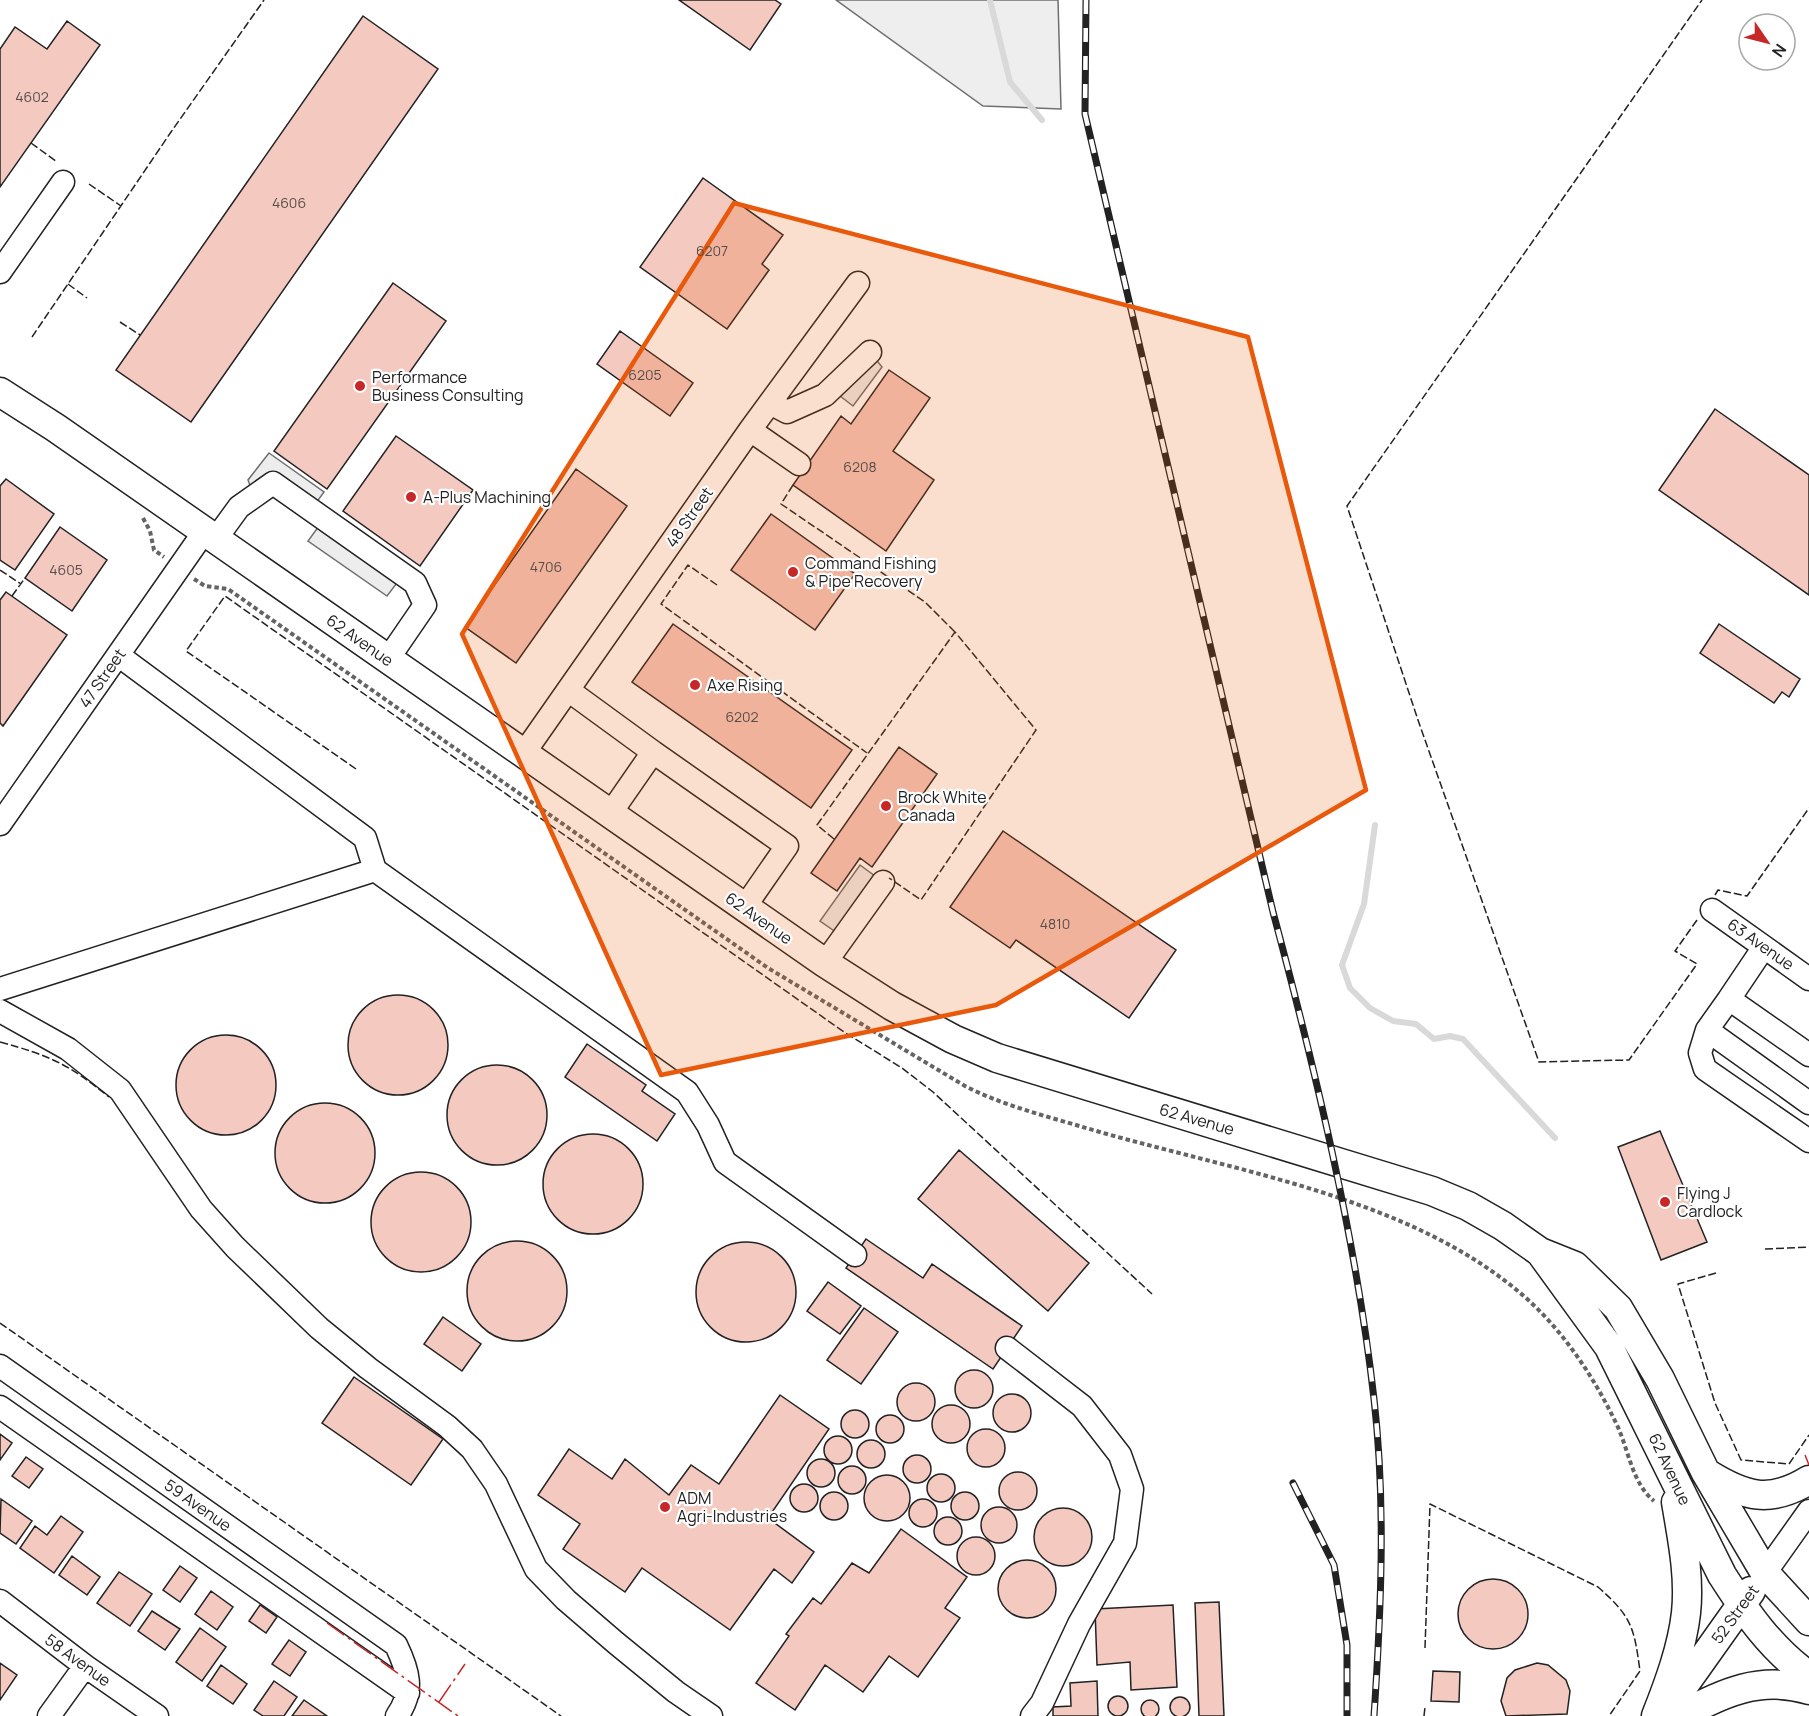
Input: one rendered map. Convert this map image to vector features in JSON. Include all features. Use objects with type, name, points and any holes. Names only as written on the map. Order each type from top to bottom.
[{"type":"main road","name":"62 Avenue","points":[[0,378],[56,428]]},
{"type":"main road","name":"62 Avenue","points":[[0,392],[56,428],[744,908],[892,1006],[953,1039],[997,1058],[1432,1191],[1468,1206],[1503,1226],[1540,1252],[1575,1266],[1618,1308],[1660,1379],[1706,1473],[1765,1573],[1809,1621]]},
{"type":"main road","name":"62 Avenue","points":[[1540,1252],[1609,1347],[1722,1575],[1741,1605],[1769,1641],[1809,1676]]},
{"type":"main road","points":[[1706,1473],[1736,1491],[1757,1495],[1776,1494],[1796,1488],[1809,1480]]},
{"type":"main road","points":[[1656,1716],[1671,1677],[1686,1613],[1686,1564],[1673,1479]]},
{"type":"main road","name":"52 Street","points":[[1662,1716],[1765,1573]]},
{"type":"main road","points":[[1680,1716],[1709,1701],[1748,1686],[1794,1685],[1809,1690]]},
{"type":"street","points":[[0,272],[63,182]]},
{"type":"street","name":"48 Street","points":[[524,753],[750,430],[858,283]]},
{"type":"street","points":[[770,403],[787,412],[825,396],[870,352]]},
{"type":"street","points":[[750,430],[799,464]]},
{"type":"street","name":"47 Street","points":[[0,824],[118,655],[209,536],[239,507],[273,483],[415,583],[425,605],[388,660]]},
{"type":"street","points":[[118,655],[365,838],[375,870],[687,1092],[708,1125],[724,1162],[855,1255]]},
{"type":"street","points":[[568,690],[787,846],[744,908]]},
{"type":"street","points":[[610,814],[653,752]]},
{"type":"street","points":[[0,989],[375,870]]},
{"type":"street","points":[[825,963],[883,882]]},
{"type":"street","name":"63 Avenue","points":[[1713,910],[1809,979]]},
{"type":"street","points":[[1764,947],[1707,1030],[1700,1053],[1705,1069],[1809,1141]]},
{"type":"street","points":[[1729,999],[1809,1055]]},
{"type":"street","points":[[0,1011],[68,1049],[120,1090],[201,1209],[235,1247],[319,1328],[368,1368],[447,1426],[472,1449],[496,1484],[536,1569],[566,1600],[616,1643],[676,1692],[711,1716]]},
{"type":"street","points":[[1707,1030],[1809,1103]]},
{"type":"street","points":[[1007,1348],[1082,1406],[1120,1455],[1132,1489],[1125,1543],[1079,1624],[1042,1702],[1032,1716]]},
{"type":"street","name":"59 Avenue","points":[[0,1366],[396,1644],[410,1678],[405,1709]]},
{"type":"street","points":[[0,1407],[405,1709]]},
{"type":"street","name":"52 Street","points":[[1765,1573],[1809,1511]]},
{"type":"street","name":"58 Avenue","points":[[0,1601],[85,1666],[157,1716]]},
{"type":"street","points":[[49,1716],[85,1666]]},
{"type":"highlighted area","points":[[734,203],[1248,337],[1366,790],[996,1005],[661,1075],[462,634]]},
{"type":"shaded area","points":[[836,0],[1058,0],[1061,109],[983,106]]},
{"type":"shaded area","points":[[870,352],[882,367],[853,406],[831,389]]},
{"type":"shaded area","points":[[269,453],[324,492],[311,510],[273,484],[254,496],[248,480]]},
{"type":"shaded area","points":[[324,519],[403,575],[387,596],[308,541]]},
{"type":"shaded area","points":[[860,865],[883,882],[843,937],[820,921]]},
{"type":"building","points":[[679,0],[775,0],[781,4],[750,50]]},
{"type":"building","points":[[363,16],[438,69],[191,422],[116,370]]},
{"type":"building","points":[[67,21],[100,45],[0,187],[0,49],[15,27],[47,49]]},
{"type":"building","points":[[703,178],[783,235],[762,264],[769,270],[727,329],[640,267]]},
{"type":"building","name":"Performance Business Consulting","points":[[393,283],[446,321],[327,489],[274,451]]},
{"type":"building","points":[[620,331],[693,383],[670,416],[597,364]]},
{"type":"building","points":[[889,370],[930,398],[893,451],[934,480],[886,551],[793,485],[841,416],[851,424]]},
{"type":"building","points":[[1715,409],[1809,475],[1809,595],[1659,490]]},
{"type":"building","name":"A-Plus Machining","points":[[396,436],[473,490],[420,566],[343,511]]},
{"type":"building","points":[[576,469],[627,506],[516,663],[465,627]]},
{"type":"building","points":[[6,479],[54,514],[15,570],[0,560],[0,486]]},
{"type":"building","name":"Command Fishing & Pipe Recovery","points":[[771,514],[855,574],[815,630],[731,570]]},
{"type":"building","points":[[60,527],[107,560],[72,611],[25,578]]},
{"type":"building","points":[[6,592],[67,635],[3,726],[0,723],[0,600]]},
{"type":"building","points":[[673,624],[852,750],[811,808],[632,682]]},
{"type":"building","points":[[1719,624],[1800,679],[1789,697],[1782,692],[1774,703],[1700,653]]},
{"type":"building","name":"Brock White Canada","points":[[899,747],[937,774],[872,867],[860,858],[837,891],[811,873]]},
{"type":"building","points":[[1003,831],[1176,950],[1129,1018],[1016,940],[1010,948],[950,907]]},
{"type":"building","points":[[398,995],[417,999],[433,1010],[444,1026],[448,1045],[444,1064],[433,1080],[417,1091],[398,1095],[379,1091],[363,1080],[352,1064],[348,1045],[352,1026],[363,1010],[379,999]]},
{"type":"building","points":[[226,1035],[245,1039],[261,1050],[272,1066],[276,1085],[272,1104],[261,1120],[245,1131],[226,1135],[207,1131],[191,1120],[180,1104],[176,1085],[180,1066],[191,1050],[207,1039]]},
{"type":"building","points":[[587,1044],[646,1085],[642,1091],[675,1114],[657,1141],[565,1077]]},
{"type":"building","points":[[497,1065],[516,1069],[532,1080],[543,1096],[547,1115],[543,1134],[532,1150],[516,1161],[497,1165],[478,1161],[462,1150],[451,1134],[447,1115],[451,1096],[462,1080],[478,1069]]},
{"type":"building","points":[[325,1103],[344,1107],[360,1118],[371,1134],[375,1153],[371,1172],[360,1188],[344,1199],[325,1203],[306,1199],[290,1188],[279,1172],[275,1153],[279,1134],[290,1118],[306,1107]]},
{"type":"building","points":[[1660,1131],[1707,1242],[1661,1260],[1618,1147]]},
{"type":"building","points":[[593,1134],[612,1138],[628,1149],[639,1165],[643,1184],[639,1203],[628,1219],[612,1230],[593,1234],[574,1230],[558,1219],[547,1203],[543,1184],[547,1165],[558,1149],[574,1138]]},
{"type":"building","points":[[959,1150],[1089,1263],[1048,1311],[918,1199]]},
{"type":"building","points":[[421,1172],[440,1176],[456,1187],[467,1203],[471,1222],[467,1241],[456,1257],[440,1268],[421,1272],[402,1268],[386,1257],[375,1241],[371,1222],[375,1203],[386,1187],[402,1176]]},
{"type":"building","points":[[866,1239],[923,1278],[932,1264],[1022,1326],[993,1369],[846,1268]]},
{"type":"building","points":[[517,1241],[536,1245],[552,1256],[563,1272],[567,1291],[563,1310],[552,1326],[536,1337],[517,1341],[498,1337],[482,1326],[471,1310],[467,1291],[471,1272],[482,1256],[498,1245]]},
{"type":"building","points":[[746,1242],[765,1246],[781,1257],[792,1273],[796,1292],[792,1311],[781,1327],[765,1338],[746,1342],[727,1338],[711,1327],[700,1311],[696,1292],[700,1273],[711,1257],[727,1246]]},
{"type":"building","points":[[828,1282],[861,1306],[840,1334],[807,1311]]},
{"type":"building","points":[[864,1308],[898,1332],[861,1384],[827,1360]]},
{"type":"building","points":[[443,1317],[481,1344],[462,1371],[424,1344]]},
{"type":"building","points":[[974,1370],[987,1376],[993,1389],[987,1402],[974,1408],[961,1402],[955,1389],[961,1376]]},
{"type":"building","points":[[354,1377],[443,1439],[411,1485],[322,1423]]},
{"type":"building","points":[[916,1383],[929,1389],[935,1402],[929,1415],[916,1421],[903,1415],[897,1402],[903,1389]]},
{"type":"building","points":[[1012,1394],[1025,1400],[1031,1413],[1025,1426],[1012,1432],[999,1426],[993,1413],[999,1400]]},
{"type":"building","name":"ADM Agri-Industries","points":[[780,1395],[829,1429],[768,1518],[814,1552],[792,1583],[774,1569],[730,1630],[642,1568],[625,1592],[563,1549],[580,1524],[538,1495],[569,1449],[612,1479],[625,1459],[669,1495],[691,1465],[719,1484]]},
{"type":"building","points":[[951,1405],[964,1411],[970,1424],[964,1437],[951,1443],[938,1437],[932,1424],[938,1411]]},
{"type":"building","points":[[855,1410],[865,1414],[869,1424],[865,1434],[855,1438],[845,1434],[841,1424],[845,1414]]},
{"type":"building","points":[[890,1415],[900,1419],[904,1429],[900,1439],[890,1443],[880,1439],[876,1429],[880,1419]]},
{"type":"building","points":[[986,1429],[999,1435],[1005,1448],[999,1461],[986,1467],[973,1461],[967,1448],[973,1435]]},
{"type":"building","points":[[0,1434],[12,1443],[0,1460]]},
{"type":"building","points":[[838,1436],[848,1440],[852,1450],[848,1460],[838,1464],[828,1460],[824,1450],[828,1440]]},
{"type":"building","points":[[871,1440],[881,1444],[885,1454],[881,1464],[871,1468],[861,1464],[857,1454],[861,1444]]},
{"type":"building","points":[[917,1455],[927,1459],[931,1469],[927,1479],[917,1483],[907,1479],[903,1469],[907,1459]]},
{"type":"building","points":[[26,1457],[43,1469],[29,1488],[12,1476]]},
{"type":"building","points":[[821,1459],[831,1463],[835,1473],[831,1483],[821,1487],[811,1483],[807,1473],[811,1463]]},
{"type":"building","points":[[852,1466],[862,1470],[866,1480],[862,1490],[852,1494],[842,1490],[838,1480],[842,1470]]},
{"type":"building","points":[[1018,1472],[1031,1478],[1037,1491],[1031,1504],[1018,1510],[1005,1504],[999,1491],[1005,1478]]},
{"type":"building","points":[[941,1474],[951,1478],[955,1488],[951,1498],[941,1502],[931,1498],[927,1488],[931,1478]]},
{"type":"building","points":[[887,1475],[903,1482],[910,1498],[903,1514],[887,1521],[871,1514],[864,1498],[871,1482]]},
{"type":"building","points":[[804,1484],[814,1488],[818,1498],[814,1508],[804,1512],[794,1508],[790,1498],[794,1488]]},
{"type":"building","points":[[834,1492],[844,1496],[848,1506],[844,1516],[834,1520],[824,1516],[820,1506],[824,1496]]},
{"type":"building","points":[[965,1492],[975,1496],[979,1506],[975,1516],[965,1520],[955,1516],[951,1506],[955,1496]]},
{"type":"building","points":[[1,1499],[32,1521],[16,1544],[0,1533]]},
{"type":"building","points":[[923,1499],[933,1503],[937,1513],[933,1523],[923,1527],[913,1523],[909,1513],[913,1503]]},
{"type":"building","points":[[999,1507],[1012,1512],[1017,1525],[1012,1538],[999,1543],[986,1538],[981,1525],[986,1512]]},
{"type":"building","points":[[1057,1508],[1069,1508],[1084,1516],[1092,1531],[1092,1543],[1084,1558],[1069,1566],[1057,1566],[1042,1558],[1034,1543],[1034,1531],[1042,1516]]},
{"type":"building","points":[[61,1516],[83,1532],[54,1573],[20,1548],[35,1526],[47,1535]]},
{"type":"building","points":[[948,1517],[958,1521],[962,1531],[958,1541],[948,1545],[938,1541],[934,1531],[938,1521]]},
{"type":"building","points":[[901,1529],[967,1577],[945,1608],[960,1618],[918,1677],[889,1656],[863,1692],[825,1665],[795,1710],[756,1683],[789,1636],[786,1634],[813,1598],[821,1604],[852,1563],[869,1573]]},
{"type":"building","points":[[976,1537],[989,1543],[995,1556],[989,1569],[976,1575],[963,1569],[957,1556],[963,1543]]},
{"type":"building","points":[[72,1556],[100,1577],[87,1595],[59,1575]]},
{"type":"building","points":[[1021,1560],[1033,1560],[1048,1568],[1056,1583],[1056,1595],[1048,1610],[1033,1618],[1021,1618],[1006,1610],[998,1595],[998,1583],[1006,1568]]},
{"type":"building","points":[[180,1566],[197,1578],[180,1602],[163,1590]]},
{"type":"building","points":[[119,1572],[152,1594],[130,1626],[97,1603]]},
{"type":"building","points":[[1493,1579],[1506,1582],[1518,1589],[1525,1601],[1528,1614],[1525,1627],[1518,1639],[1506,1646],[1493,1649],[1480,1646],[1468,1639],[1461,1627],[1458,1614],[1461,1601],[1468,1589],[1480,1582]]},
{"type":"building","points":[[211,1591],[233,1607],[217,1630],[195,1614]]},
{"type":"building","points":[[1219,1602],[1224,1716],[1199,1716],[1195,1603]]},
{"type":"building","points":[[260,1605],[277,1617],[266,1633],[249,1621]]},
{"type":"building","points":[[1173,1605],[1177,1687],[1131,1690],[1130,1662],[1097,1665],[1095,1609]]},
{"type":"building","points":[[152,1611],[180,1629],[165,1650],[138,1631]]},
{"type":"building","points":[[200,1628],[226,1647],[202,1681],[176,1662]]},
{"type":"building","points":[[289,1640],[306,1652],[290,1676],[272,1664]]},
{"type":"building","points":[[0,1663],[17,1675],[0,1700]]},
{"type":"building","points":[[1537,1663],[1548,1665],[1566,1680],[1570,1691],[1567,1714],[1506,1716],[1501,1701],[1507,1678],[1515,1670]]},
{"type":"building","points":[[221,1665],[247,1684],[233,1704],[207,1686]]},
{"type":"building","points":[[1433,1671],[1460,1672],[1459,1702],[1431,1701]]},
{"type":"building","points":[[274,1681],[297,1697],[284,1716],[263,1716],[254,1710]]},
{"type":"building","points":[[1097,1681],[1098,1716],[1053,1716],[1053,1707],[1071,1706],[1070,1683]]},
{"type":"building","points":[[1118,1696],[1125,1699],[1128,1706],[1125,1713],[1118,1716],[1111,1713],[1108,1706],[1111,1699]]},
{"type":"building","points":[[1180,1697],[1187,1700],[1190,1707],[1187,1714],[1180,1717],[1173,1714],[1170,1707],[1173,1700]]},
{"type":"building","points":[[304,1700],[327,1716],[292,1716]]},
{"type":"building","points":[[1150,1700],[1156,1703],[1159,1709],[1156,1715],[1150,1718],[1144,1715],[1141,1709],[1144,1703]]},
{"type":"waterway","points":[[990,0],[1010,82],[1042,120]]},
{"type":"waterway","points":[[1375,825],[1364,904],[1342,965],[1350,988],[1370,1008],[1393,1021],[1416,1024],[1434,1039],[1450,1036],[1463,1039],[1555,1138]]},
{"type":"railway","points":[[1086,0],[1085,114],[1273,912],[1319,1093],[1357,1277],[1374,1399],[1380,1478],[1379,1637],[1374,1716]]},
{"type":"railway","points":[[1293,1483],[1334,1565],[1347,1645],[1347,1716]]},
{"type":"fence","points":[[32,337],[264,0]]},
{"type":"fence","points":[[1697,920],[1675,951],[1697,964],[1629,1060],[1539,1062],[1419,723],[1347,506],[1702,0]]},
{"type":"fence","points":[[31,143],[57,162]]},
{"type":"fence","points":[[89,184],[121,206]]},
{"type":"fence","points":[[68,284],[87,298]]},
{"type":"fence","points":[[120,322],[140,335]]},
{"type":"fence","points":[[793,485],[781,504],[925,602],[955,632]]},
{"type":"fence","points":[[717,585],[688,565],[661,604],[867,753]]},
{"type":"fence","points":[[0,570],[21,584]]},
{"type":"fence","points":[[12,596],[25,578]]},
{"type":"fence","points":[[356,769],[186,651],[225,596],[844,1032],[902,1068],[933,1092],[1152,1294]]},
{"type":"fence","points":[[834,839],[817,825],[955,632],[1036,730],[921,900],[889,878]]},
{"type":"fence","points":[[1715,895],[1718,890],[1747,896],[1809,808]]},
{"type":"fence","points":[[0,1042],[58,1062],[82,1076],[109,1097]]},
{"type":"fence","points":[[1765,1249],[1809,1247]]},
{"type":"fence","points":[[1716,1273],[1678,1284],[1715,1403],[1741,1460],[1789,1464],[1809,1435]]},
{"type":"fence","points":[[0,1323],[561,1716]]},
{"type":"fence","points":[[1425,1648],[1430,1504],[1598,1587],[1625,1615],[1636,1644],[1640,1671],[1609,1716]]},
{"type":"fence","points":[[1424,1716],[1425,1707]]},
{"type":"power","points":[[1805,1455],[1809,1465]]},
{"type":"power","points":[[327,1623],[458,1716]]},
{"type":"power","points":[[439,1702],[465,1664]]},
{"type":"place","name":"Performance Business Consulting","points":[[360,386]]},
{"type":"place","name":"A-Plus Machining","points":[[411,497]]},
{"type":"place","name":"Command Fishing & Pipe Recovery","points":[[793,572]]},
{"type":"place","name":"Axe Rising","points":[[695,685]]},
{"type":"place","name":"Brock White Canada","points":[[886,806]]},
{"type":"place","name":"Flying J Cardlock","points":[[1665,1202]]},
{"type":"place","name":"ADM Agri-Industries","points":[[665,1507]]}]
